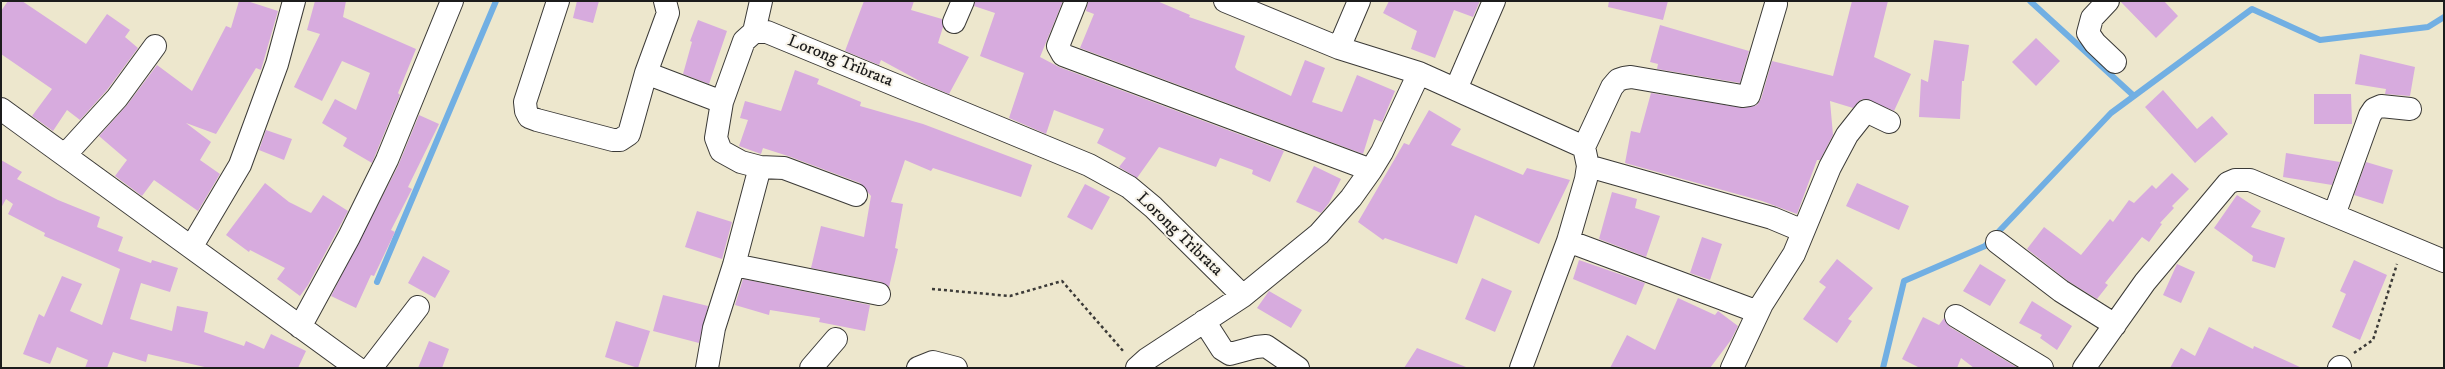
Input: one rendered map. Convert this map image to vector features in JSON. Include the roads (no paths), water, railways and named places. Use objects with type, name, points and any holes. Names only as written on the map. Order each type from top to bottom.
[{"type":"street","points":[[192,246],[240,165],[277,64],[294,1]]},
{"type":"street","points":[[300,326],[349,237],[387,160],[452,1]]},
{"type":"street","points":[[558,1],[525,102],[529,117],[613,140],[624,138],[629,134],[646,73],[668,13],[665,1]]},
{"type":"street","points":[[761,1],[754,32],[744,41],[722,102],[717,146],[721,151],[741,162],[760,167],[784,168],[856,195]]},
{"type":"street","points":[[954,22],[963,1]]},
{"type":"street","points":[[1076,1],[1058,46],[1062,55],[1371,170]]},
{"type":"street","points":[[1225,1],[1339,48],[1419,73],[1456,89],[1586,156],[1772,218],[1803,231]]},
{"type":"street","points":[[1339,48],[1359,1]]},
{"type":"street","points":[[1456,89],[1494,1]]},
{"type":"street","points":[[2108,1],[2092,18],[2088,33],[2095,43],[2115,62]]},
{"type":"street","points":[[1521,368],[1568,241],[1586,156],[1612,87],[1618,80],[1631,77],[1742,96],[1749,95],[1776,4]]},
{"type":"street","name":"Lorong Tribrata","points":[[754,32],[767,32],[1089,166],[1129,187],[1153,206],[1243,296]]},
{"type":"street","points":[[65,155],[117,98],[155,46]]},
{"type":"street","points":[[646,73],[722,102]]},
{"type":"street","points":[[1137,368],[1147,358],[1243,296],[1319,234],[1351,198],[1371,170],[1382,152],[1419,73]]},
{"type":"street","points":[[2334,215],[2370,115],[2374,109],[2381,106],[2410,109]]},
{"type":"street","points":[[1,109],[192,246],[357,368]]},
{"type":"street","points":[[1732,368],[1758,312],[1794,254],[1830,167],[1848,135],[1866,111],[1889,122]]},
{"type":"street","points":[[707,368],[714,328],[734,265],[760,167]]},
{"type":"street","points":[[2084,368],[2145,282],[2228,183],[2235,180],[2250,180],[2444,261]]},
{"type":"street","points":[[1568,241],[1758,312]]},
{"type":"street","points":[[1997,242],[2061,291],[2115,324]]},
{"type":"street","points":[[734,265],[879,294]]},
{"type":"street","points":[[371,368],[418,307]]},
{"type":"street","points":[[1956,316],[2042,368]]},
{"type":"street","points":[[1204,321],[1222,349],[1234,361],[1256,347],[1266,346],[1298,368]]},
{"type":"street","points":[[811,368],[836,338]]},
{"type":"street","points":[[918,368],[932,362],[956,368]]},
{"type":"waterway","points":[[377,282],[496,1]]},
{"type":"waterway","points":[[2030,1],[2134,96]]},
{"type":"waterway","points":[[1883,368],[1904,281],[1985,246],[2111,113],[2252,9],[2320,40],[2428,27],[2444,17]]}]
